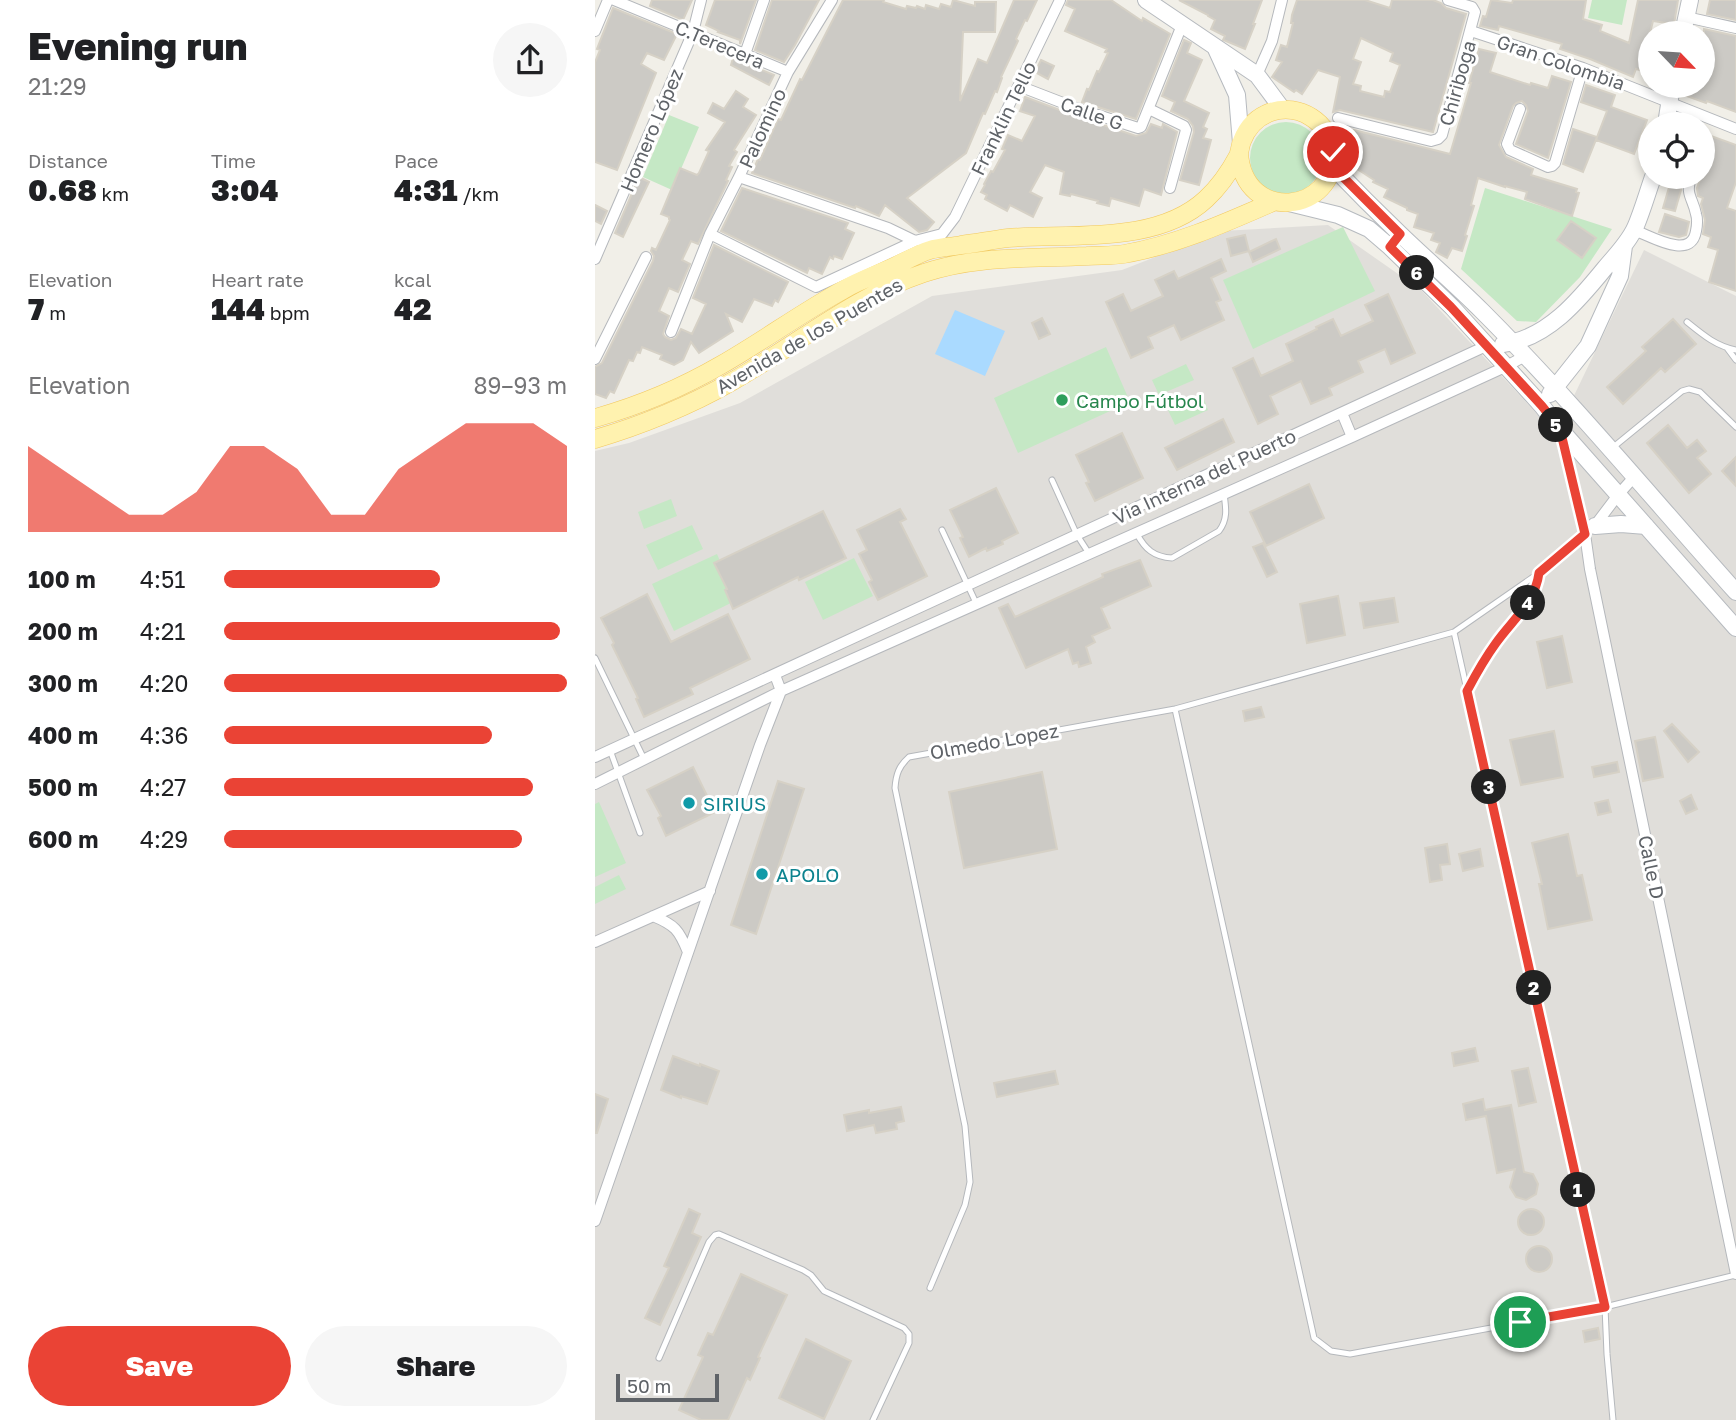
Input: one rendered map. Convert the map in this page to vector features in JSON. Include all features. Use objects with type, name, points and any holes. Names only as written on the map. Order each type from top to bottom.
[{"type":"main road","points":[[1146,0],[1258,75],[1283,110]]},
{"type":"main road","points":[[1685,21],[1690,0]]},
{"type":"main road","points":[[1215,46],[1237,95],[1240,166],[1252,189],[1262,196],[1281,202],[1338,215],[1395,241],[1481,309],[1611,449],[1736,592]]},
{"type":"main road","points":[[1240,148],[1247,131],[1257,120],[1269,113],[1297,111],[1310,116],[1321,125],[1333,152],[1332,166],[1326,180],[1316,192],[1303,200],[1281,202]]},
{"type":"main road","name":"Avenida de los Puentes","points":[[595,418],[650,399],[719,366],[844,289],[930,250],[1007,238],[1112,234],[1175,219],[1190,212],[1207,198],[1223,179],[1240,148]]},
{"type":"main road","points":[[1332,166],[1451,307],[1542,406],[1736,628]]},
{"type":"main road","points":[[1542,406],[1588,346],[1620,276],[1624,246],[1634,230],[1649,189]]},
{"type":"main road","name":"Avenida de los Puentes","points":[[595,439],[661,416],[730,383],[886,287],[926,272],[972,261],[1122,254],[1217,227],[1281,202]]},
{"type":"main road","name":"Via Interna del Puerto","points":[[1486,346],[1513,343],[1540,331],[1578,300],[1624,246]]},
{"type":"main road","points":[[1590,530],[1621,524],[1646,526]]},
{"type":"street","points":[[595,31],[608,0]]},
{"type":"street","name":"C.Terecera","points":[[614,0],[788,72]]},
{"type":"street","name":"Homero López","points":[[595,259],[601,231],[693,32],[701,0]]},
{"type":"street","points":[[745,54],[764,0]]},
{"type":"street","name":"Palomino","points":[[671,332],[710,234],[788,72],[832,0]]},
{"type":"street","name":"Franklin Tello","points":[[915,241],[942,233],[955,217],[1060,0]]},
{"type":"street","points":[[1258,75],[1272,41],[1282,0]]},
{"type":"street","name":"Gran Colombia","points":[[1448,0],[1475,9],[1471,31],[1638,86]]},
{"type":"street","points":[[1686,17],[1736,28]]},
{"type":"street","name":"Calle G","points":[[1019,86],[1076,108],[1136,128],[1141,127],[1182,24]]},
{"type":"street","name":"Chiriboga","points":[[1338,118],[1431,141],[1438,139],[1442,135],[1471,31]]},
{"type":"street","points":[[1520,108],[1507,148],[1548,167],[1552,166],[1583,68]]},
{"type":"street","name":"Gran Colombia","points":[[1674,98],[1736,128]]},
{"type":"street","points":[[1149,109],[1184,126],[1186,130],[1171,188]]},
{"type":"street","points":[[739,177],[888,228],[915,241]]},
{"type":"street","points":[[1634,230],[1675,246],[1690,244],[1695,239],[1697,224],[1688,189]]},
{"type":"street","points":[[710,234],[816,287],[915,241]]},
{"type":"street","points":[[595,359],[646,257]]},
{"type":"street","name":"Via Interna del Puerto","points":[[595,757],[1486,346]]},
{"type":"street","name":"Via Interna del Puerto","points":[[595,784],[781,691],[1224,495],[1525,356]]},
{"type":"street","points":[[1342,413],[1352,437]]},
{"type":"street","name":"Calle D","points":[[1560,429],[1590,530],[1590,569],[1736,1274]]},
{"type":"street","points":[[1590,530],[1634,477]]},
{"type":"street","points":[[1179,488],[1190,510]]},
{"type":"street","points":[[595,1221],[781,691],[775,675]]},
{"type":"street","points":[[595,942],[710,891]]},
{"type":"street","points":[[653,916],[676,928],[688,952]]},
{"type":"lane","points":[[1687,323],[1707,339],[1736,350]]},
{"type":"lane","points":[[1727,348],[1736,360]]},
{"type":"lane","points":[[1611,449],[1689,388],[1700,392],[1736,427]]},
{"type":"lane","points":[[1052,480],[1077,535],[1090,555]]},
{"type":"lane","points":[[1137,534],[1150,551],[1164,558],[1172,558],[1219,531],[1227,510],[1224,495]]},
{"type":"lane","points":[[942,530],[977,605]]},
{"type":"lane","name":"Olmedo Lopez","points":[[930,1289],[965,1205],[970,1182],[965,1126],[895,788],[896,774],[902,764],[909,757],[1175,709],[1454,632],[1539,573],[1590,530]]},
{"type":"lane","points":[[1467,691],[1496,643],[1530,600],[1537,587],[1539,573]]},
{"type":"lane","points":[[1454,632],[1605,1307],[1613,1420]]},
{"type":"lane","points":[[595,658],[645,760]]},
{"type":"lane","points":[[1175,709],[1314,1338],[1331,1351],[1350,1353],[1605,1307],[1736,1274]]},
{"type":"lane","points":[[610,750],[641,833]]},
{"type":"lane","points":[[659,1358],[709,1242],[719,1234],[807,1272],[824,1291],[904,1328],[909,1334],[909,1343],[873,1420]]},
{"type":"shaded area","points":[[1328,225],[1421,290],[1554,432],[1644,250],[1736,296],[1736,1420],[595,1420],[595,451],[629,443],[740,403],[932,296],[1122,270],[1222,231]]},
{"type":"green space","points":[[1592,0],[1627,0],[1622,25],[1588,18]]},
{"type":"green space","points":[[669,115],[699,127],[672,190],[643,177]]},
{"type":"green space","points":[[1279,122],[1293,122],[1312,132],[1322,151],[1322,165],[1312,184],[1293,194],[1279,194],[1260,184],[1250,165],[1250,151],[1260,132]]},
{"type":"green space","points":[[1485,188],[1612,229],[1580,277],[1536,322],[1517,321],[1461,269]]},
{"type":"green space","points":[[1343,227],[1375,291],[1253,349],[1223,280]]},
{"type":"green space","name":"Campo Fútbol","points":[[1106,347],[1130,402],[1018,453],[994,398]]},
{"type":"green space","points":[[1186,364],[1194,380],[1159,395],[1152,380]]},
{"type":"green space","points":[[1202,394],[1208,410],[1175,425],[1168,410]]},
{"type":"green space","points":[[671,499],[677,516],[644,529],[638,512]]},
{"type":"green space","points":[[692,525],[703,549],[658,570],[646,545]]},
{"type":"green space","points":[[717,554],[737,600],[674,631],[652,584]]},
{"type":"green space","points":[[854,558],[873,596],[823,620],[805,582]]},
{"type":"green space","points":[[599,802],[626,863],[595,877],[595,804]]},
{"type":"green space","points":[[619,875],[626,889],[595,904],[595,887]]},
{"type":"water","points":[[955,310],[1005,331],[985,376],[935,354]]},
{"type":"building","points":[[652,0],[692,0],[683,20],[650,6]]},
{"type":"building","points":[[715,0],[756,0],[740,44],[740,40],[706,25]]},
{"type":"building","points":[[772,0],[819,0],[784,62],[755,50]]},
{"type":"building","points":[[843,0],[884,0],[883,2],[906,9],[907,6],[917,6],[925,9],[926,5],[939,9],[941,4],[951,7],[953,0],[975,6],[975,2],[996,2],[995,32],[963,32],[960,101],[978,59],[987,63],[1014,0],[1037,0],[1016,39],[1018,41],[997,92],[995,91],[985,114],[983,113],[966,153],[907,198],[934,222],[927,230],[919,232],[885,205],[879,216],[752,173],[778,119],[781,120]]},
{"type":"building","points":[[1068,0],[1111,0],[1142,21],[1143,18],[1170,34],[1136,119],[1082,102],[1108,53],[1105,52],[1107,49],[1065,31],[1075,9],[1066,5]]},
{"type":"building","points":[[1179,0],[1262,0],[1245,49],[1223,40],[1225,36],[1211,29],[1215,20]]},
{"type":"building","points":[[1297,0],[1365,0],[1390,8],[1392,0],[1433,0],[1446,8],[1466,14],[1433,132],[1340,110],[1333,112],[1340,77],[1318,70],[1302,94],[1296,90],[1294,92],[1272,77],[1282,62],[1276,60],[1281,45],[1287,47],[1293,23],[1292,15]],"holes":[[[1361,38],[1393,53],[1390,61],[1400,65],[1390,92],[1385,91],[1384,97],[1360,91],[1361,86],[1353,84],[1361,62],[1353,59]]]},
{"type":"building","points":[[1491,0],[1512,3],[1513,0],[1586,0],[1583,19],[1602,25],[1600,31],[1629,43],[1638,0],[1678,0],[1674,21],[1638,21],[1638,70],[1633,77],[1560,49],[1562,44],[1499,26],[1498,30],[1480,26],[1483,16],[1486,17]]},
{"type":"building","points":[[1710,0],[1736,0],[1736,20],[1707,14]]},
{"type":"building","points":[[613,8],[677,34],[664,60],[647,53],[641,64],[656,73],[617,170],[595,162],[595,62],[600,50],[597,49]]},
{"type":"building","points":[[1715,31],[1736,36],[1736,112],[1707,101],[1706,103],[1692,98],[1715,98]]},
{"type":"building","points":[[1184,40],[1191,43],[1187,53],[1202,60],[1184,101],[1209,113],[1203,127],[1207,129],[1203,138],[1211,140],[1199,185],[1180,180],[1194,132],[1193,126],[1188,119],[1171,111],[1175,102],[1162,96]]},
{"type":"building","points":[[1479,49],[1496,53],[1490,72],[1548,88],[1552,76],[1571,82],[1548,158],[1516,144],[1528,111],[1522,101],[1513,106],[1499,145],[1506,157],[1533,169],[1531,175],[1577,189],[1576,192],[1579,193],[1572,216],[1525,199],[1527,192],[1478,178],[1462,251],[1452,248],[1447,258],[1436,252],[1440,243],[1431,240],[1434,233],[1414,227],[1418,214],[1384,197],[1388,189],[1373,182],[1374,180],[1354,167],[1351,171],[1343,162],[1346,158],[1343,143],[1352,136],[1354,130],[1450,154]]},
{"type":"building","points":[[733,58],[774,75],[769,85],[731,65]]},
{"type":"building","points":[[1041,60],[1054,66],[1048,79],[1035,72]]},
{"type":"building","points":[[1586,85],[1615,95],[1611,107],[1638,117],[1638,144],[1634,154],[1596,140],[1607,111],[1581,102]]},
{"type":"building","points":[[736,91],[748,99],[743,107],[756,115],[734,150],[737,152],[729,166],[732,167],[726,180],[728,181],[698,244],[691,241],[682,260],[690,264],[678,292],[669,288],[659,311],[669,316],[663,334],[671,340],[676,338],[681,329],[692,334],[706,304],[693,298],[714,245],[788,282],[778,302],[775,300],[772,306],[754,299],[742,322],[726,314],[733,331],[699,353],[691,342],[683,360],[674,365],[660,359],[662,355],[642,347],[633,361],[629,360],[614,393],[610,391],[606,398],[595,394],[595,367],[602,363],[653,261],[652,248],[656,250],[670,220],[661,214],[680,168],[697,175],[699,173],[709,151],[706,150],[725,122],[708,113],[713,103],[724,109]]},
{"type":"building","points":[[1025,97],[1136,136],[1146,133],[1151,124],[1162,128],[1163,124],[1177,132],[1161,195],[1144,189],[1139,206],[1111,198],[1109,206],[1071,194],[1060,194],[1064,172],[1045,165],[1030,192],[1042,198],[1033,217],[1010,205],[1007,211],[985,199],[987,195],[981,192],[1005,150],[1002,149],[1008,135],[1022,141],[1035,116],[1020,111]]},
{"type":"building","points":[[1573,129],[1597,137],[1583,172],[1563,164]]},
{"type":"building","points":[[1715,137],[1736,145],[1736,182],[1727,208],[1736,211],[1736,291],[1709,282],[1718,250],[1708,247],[1711,237],[1703,234],[1703,198],[1698,196],[1697,189],[1715,189]]},
{"type":"building","points":[[639,177],[649,182],[623,237],[615,233]]},
{"type":"building","points":[[742,188],[848,223],[845,229],[854,233],[842,259],[830,257],[822,274],[809,268],[807,273],[721,231]]},
{"type":"building","points":[[1669,189],[1681,189],[1675,211],[1663,208]]},
{"type":"building","points":[[595,205],[607,211],[601,224],[595,221]]},
{"type":"building","points":[[1665,214],[1689,222],[1686,235],[1679,237],[1659,232]]},
{"type":"building","points":[[1571,221],[1596,238],[1582,258],[1557,240]]},
{"type":"building","points":[[1245,235],[1249,251],[1231,256],[1227,239]]},
{"type":"building","points":[[1276,239],[1280,249],[1253,262],[1249,252]]},
{"type":"building","points":[[1221,259],[1226,271],[1211,278],[1221,300],[1216,302],[1224,320],[1181,340],[1174,325],[1148,337],[1153,348],[1131,358],[1106,302],[1123,294],[1131,311],[1163,296],[1155,280],[1174,271],[1178,279]]},
{"type":"building","points":[[1388,294],[1415,353],[1391,364],[1385,349],[1358,361],[1363,372],[1329,388],[1332,395],[1311,404],[1301,381],[1270,396],[1278,414],[1258,424],[1233,368],[1253,358],[1261,376],[1293,361],[1286,344],[1333,319],[1341,336],[1373,321],[1365,305]]},
{"type":"building","points":[[1042,318],[1050,334],[1039,339],[1032,323]]},
{"type":"building","points":[[1673,319],[1696,344],[1665,372],[1661,368],[1623,404],[1607,387],[1646,351],[1642,347]]},
{"type":"building","points":[[1223,419],[1234,442],[1177,470],[1165,448]]},
{"type":"building","points":[[1668,425],[1687,448],[1697,440],[1706,451],[1697,458],[1711,474],[1689,493],[1647,443]]},
{"type":"building","points":[[1122,433],[1143,478],[1095,501],[1076,455]]},
{"type":"building","points":[[1736,457],[1736,486],[1722,471]]},
{"type":"building","points":[[1309,484],[1324,518],[1266,546],[1250,512]]},
{"type":"building","points":[[996,488],[1018,533],[1002,541],[1003,544],[987,551],[986,548],[969,557],[950,510]]},
{"type":"building","points":[[900,509],[906,519],[900,522],[927,576],[878,600],[859,554],[867,550],[857,530]]},
{"type":"building","points":[[823,511],[846,558],[799,580],[798,577],[733,609],[714,563]]},
{"type":"building","points":[[1263,543],[1277,572],[1267,577],[1253,547]]},
{"type":"building","points":[[1140,560],[1151,586],[1101,608],[1110,628],[1092,636],[1095,642],[1086,647],[1091,663],[1079,667],[1078,662],[1073,664],[1068,649],[1026,668],[999,608],[1008,604],[1015,617],[1103,577],[1102,574]]},
{"type":"building","points":[[647,594],[671,642],[728,614],[750,659],[690,688],[693,694],[644,717],[601,618]]},
{"type":"building","points":[[1338,596],[1345,635],[1307,643],[1300,604]]},
{"type":"building","points":[[1394,598],[1398,622],[1364,628],[1360,603]]},
{"type":"building","points":[[1562,636],[1572,682],[1547,688],[1537,642]]},
{"type":"building","points":[[1261,707],[1264,717],[1245,721],[1243,711]]},
{"type":"building","points":[[1672,724],[1699,752],[1688,762],[1664,731]]},
{"type":"building","points":[[1554,731],[1563,777],[1521,785],[1510,740]]},
{"type":"building","points":[[1655,737],[1663,777],[1643,781],[1635,741]]},
{"type":"building","points":[[1617,762],[1619,772],[1594,777],[1592,767]]},
{"type":"building","name":"SIRIUS","points":[[693,767],[715,812],[666,836],[658,818],[661,816],[647,790]]},
{"type":"building","points":[[1042,772],[1057,849],[964,868],[949,792]]},
{"type":"building","name":"APOLO","points":[[778,781],[804,789],[756,934],[731,925]]},
{"type":"building","points":[[1691,795],[1697,809],[1686,814],[1680,801]]},
{"type":"building","points":[[1608,800],[1611,812],[1598,815],[1595,803]]},
{"type":"building","points":[[1568,834],[1577,876],[1582,875],[1592,920],[1548,929],[1539,884],[1542,884],[1532,843]]},
{"type":"building","points":[[1447,844],[1450,864],[1440,865],[1442,880],[1430,882],[1425,848]]},
{"type":"building","points":[[1480,849],[1483,866],[1463,871],[1459,854]]},
{"type":"building","points":[[1475,1048],[1478,1061],[1454,1066],[1452,1053]]},
{"type":"building","points":[[673,1056],[719,1071],[707,1104],[661,1090]]},
{"type":"building","points":[[1528,1068],[1536,1102],[1519,1106],[1512,1071]]},
{"type":"building","points":[[1055,1071],[1058,1084],[997,1097],[994,1083]]},
{"type":"building","points":[[595,1094],[608,1099],[597,1133],[595,1133]]},
{"type":"building","points":[[1483,1099],[1485,1110],[1511,1105],[1524,1172],[1533,1174],[1538,1184],[1536,1194],[1526,1200],[1516,1197],[1510,1187],[1515,1169],[1497,1173],[1486,1116],[1466,1120],[1463,1104]]},
{"type":"building","points":[[901,1107],[904,1121],[896,1123],[897,1129],[876,1133],[874,1125],[847,1131],[844,1115]]},
{"type":"building","points":[[689,1209],[700,1214],[692,1233],[701,1237],[660,1325],[645,1318],[669,1268],[664,1266]]},
{"type":"building","points":[[1531,1209],[1540,1213],[1544,1222],[1540,1231],[1531,1235],[1522,1231],[1518,1222],[1522,1213]]},
{"type":"building","points":[[1539,1246],[1548,1250],[1552,1259],[1548,1268],[1539,1272],[1530,1268],[1526,1259],[1530,1250]]},
{"type":"building","points":[[741,1274],[787,1295],[750,1380],[747,1378],[728,1420],[701,1420],[679,1410],[703,1357],[698,1355],[708,1333],[713,1335]]},
{"type":"building","points":[[1598,1328],[1600,1339],[1585,1342],[1583,1331]]},
{"type":"building","points":[[806,1339],[851,1361],[824,1419],[779,1398]]},
{"type":"place","name":"Campo Fútbol","points":[[1062,400]]},
{"type":"place","name":"SIRIUS","points":[[689,803]]},
{"type":"place","name":"APOLO","points":[[762,874]]},
{"type":"route","points":[[1333,152],[1332,166],[1400,234],[1390,247],[1451,307],[1560,429],[1585,534],[1539,573],[1537,587],[1530,600],[1496,643],[1467,691],[1605,1307],[1520,1322]]}]
